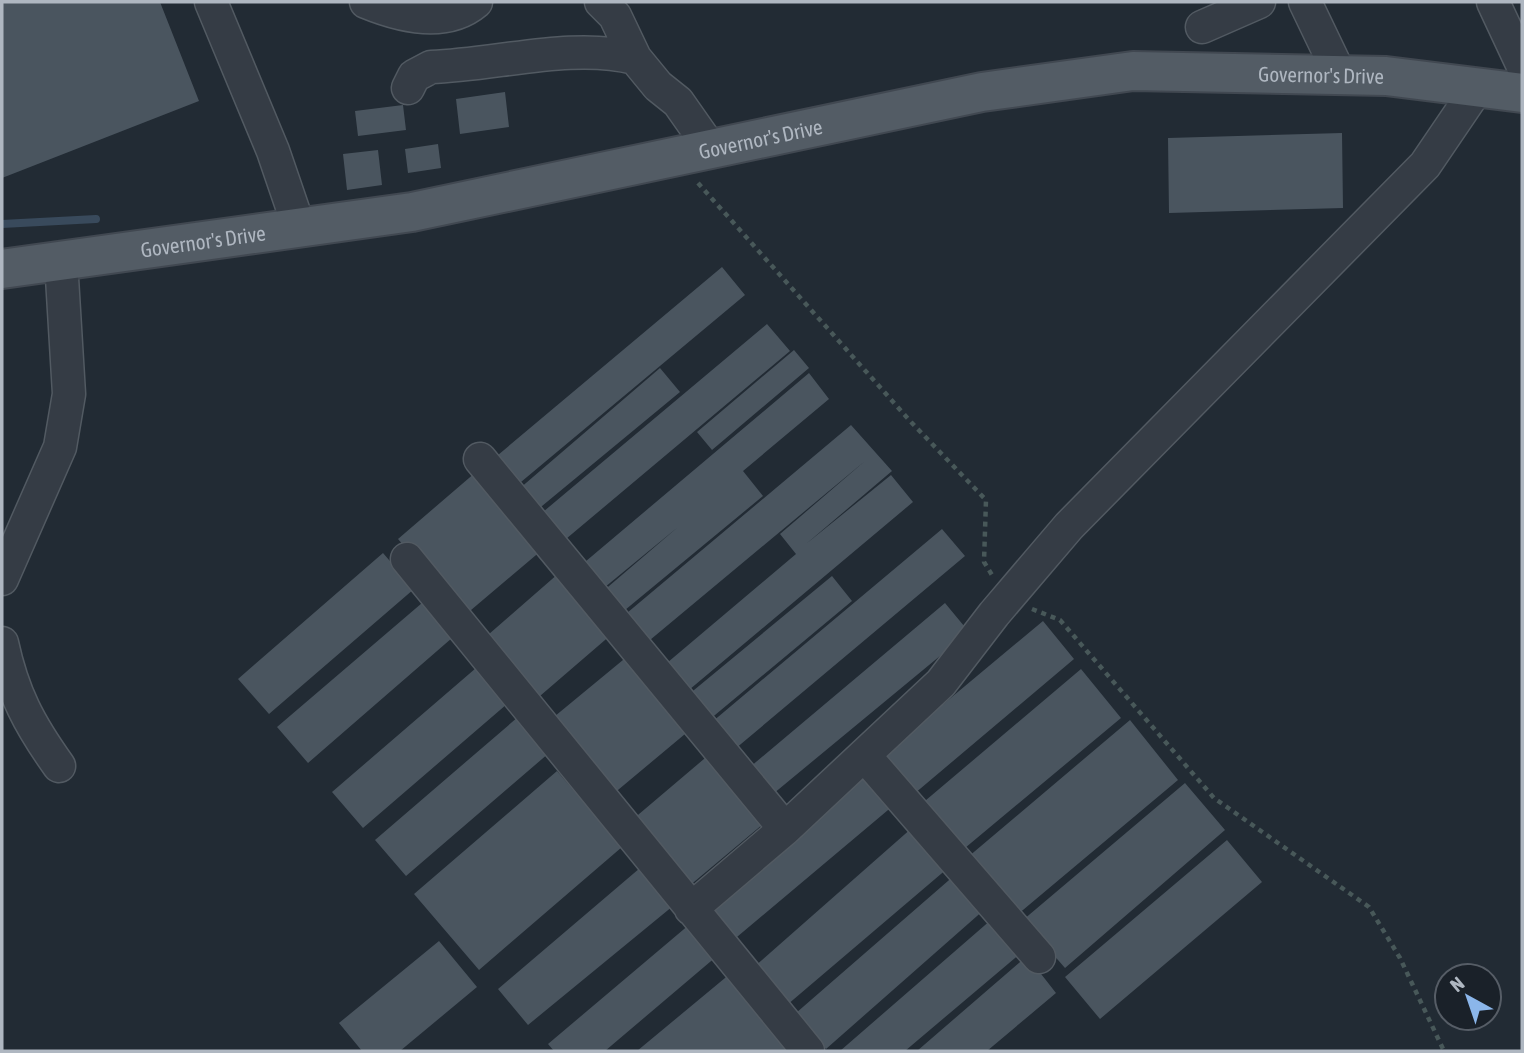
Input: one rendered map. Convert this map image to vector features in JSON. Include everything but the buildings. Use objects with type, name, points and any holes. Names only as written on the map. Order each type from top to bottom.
[{"type":"main road","name":"Governor's Drive","points":[[2,269],[412,212],[982,92],[1133,71],[1386,76],[1522,93]]},
{"type":"lane","points":[[211,2],[273,151],[299,227]]},
{"type":"lane","points":[[366,2],[408,15],[438,17],[451,16],[477,2]]},
{"type":"lane","points":[[1202,27],[1259,2]]},
{"type":"lane","points":[[1305,2],[1340,75]]},
{"type":"lane","points":[[1493,2],[1522,64]]},
{"type":"lane","points":[[613,7],[635,58],[678,102],[711,149]]},
{"type":"lane","points":[[408,88],[414,76],[432,67],[584,53],[615,53],[635,58]]},
{"type":"lane","points":[[691,909],[785,829],[941,683],[1007,598],[1069,526],[1425,164],[1478,87]]},
{"type":"lane","points":[[2,579],[60,447],[69,394],[61,261]]},
{"type":"lane","points":[[480,459],[785,829]]},
{"type":"lane","points":[[407,559],[808,1051]]},
{"type":"lane","points":[[2,643],[7,667],[29,725],[60,765]]},
{"type":"lane","points":[[864,755],[1039,957]]},
{"type":"path","points":[[675,157],[911,422],[986,500],[984,562],[1007,598],[1059,620],[1214,798],[1369,907],[1400,958],[1444,1051]]},
{"type":"waterway","points":[[2,224],[96,219]]}]
